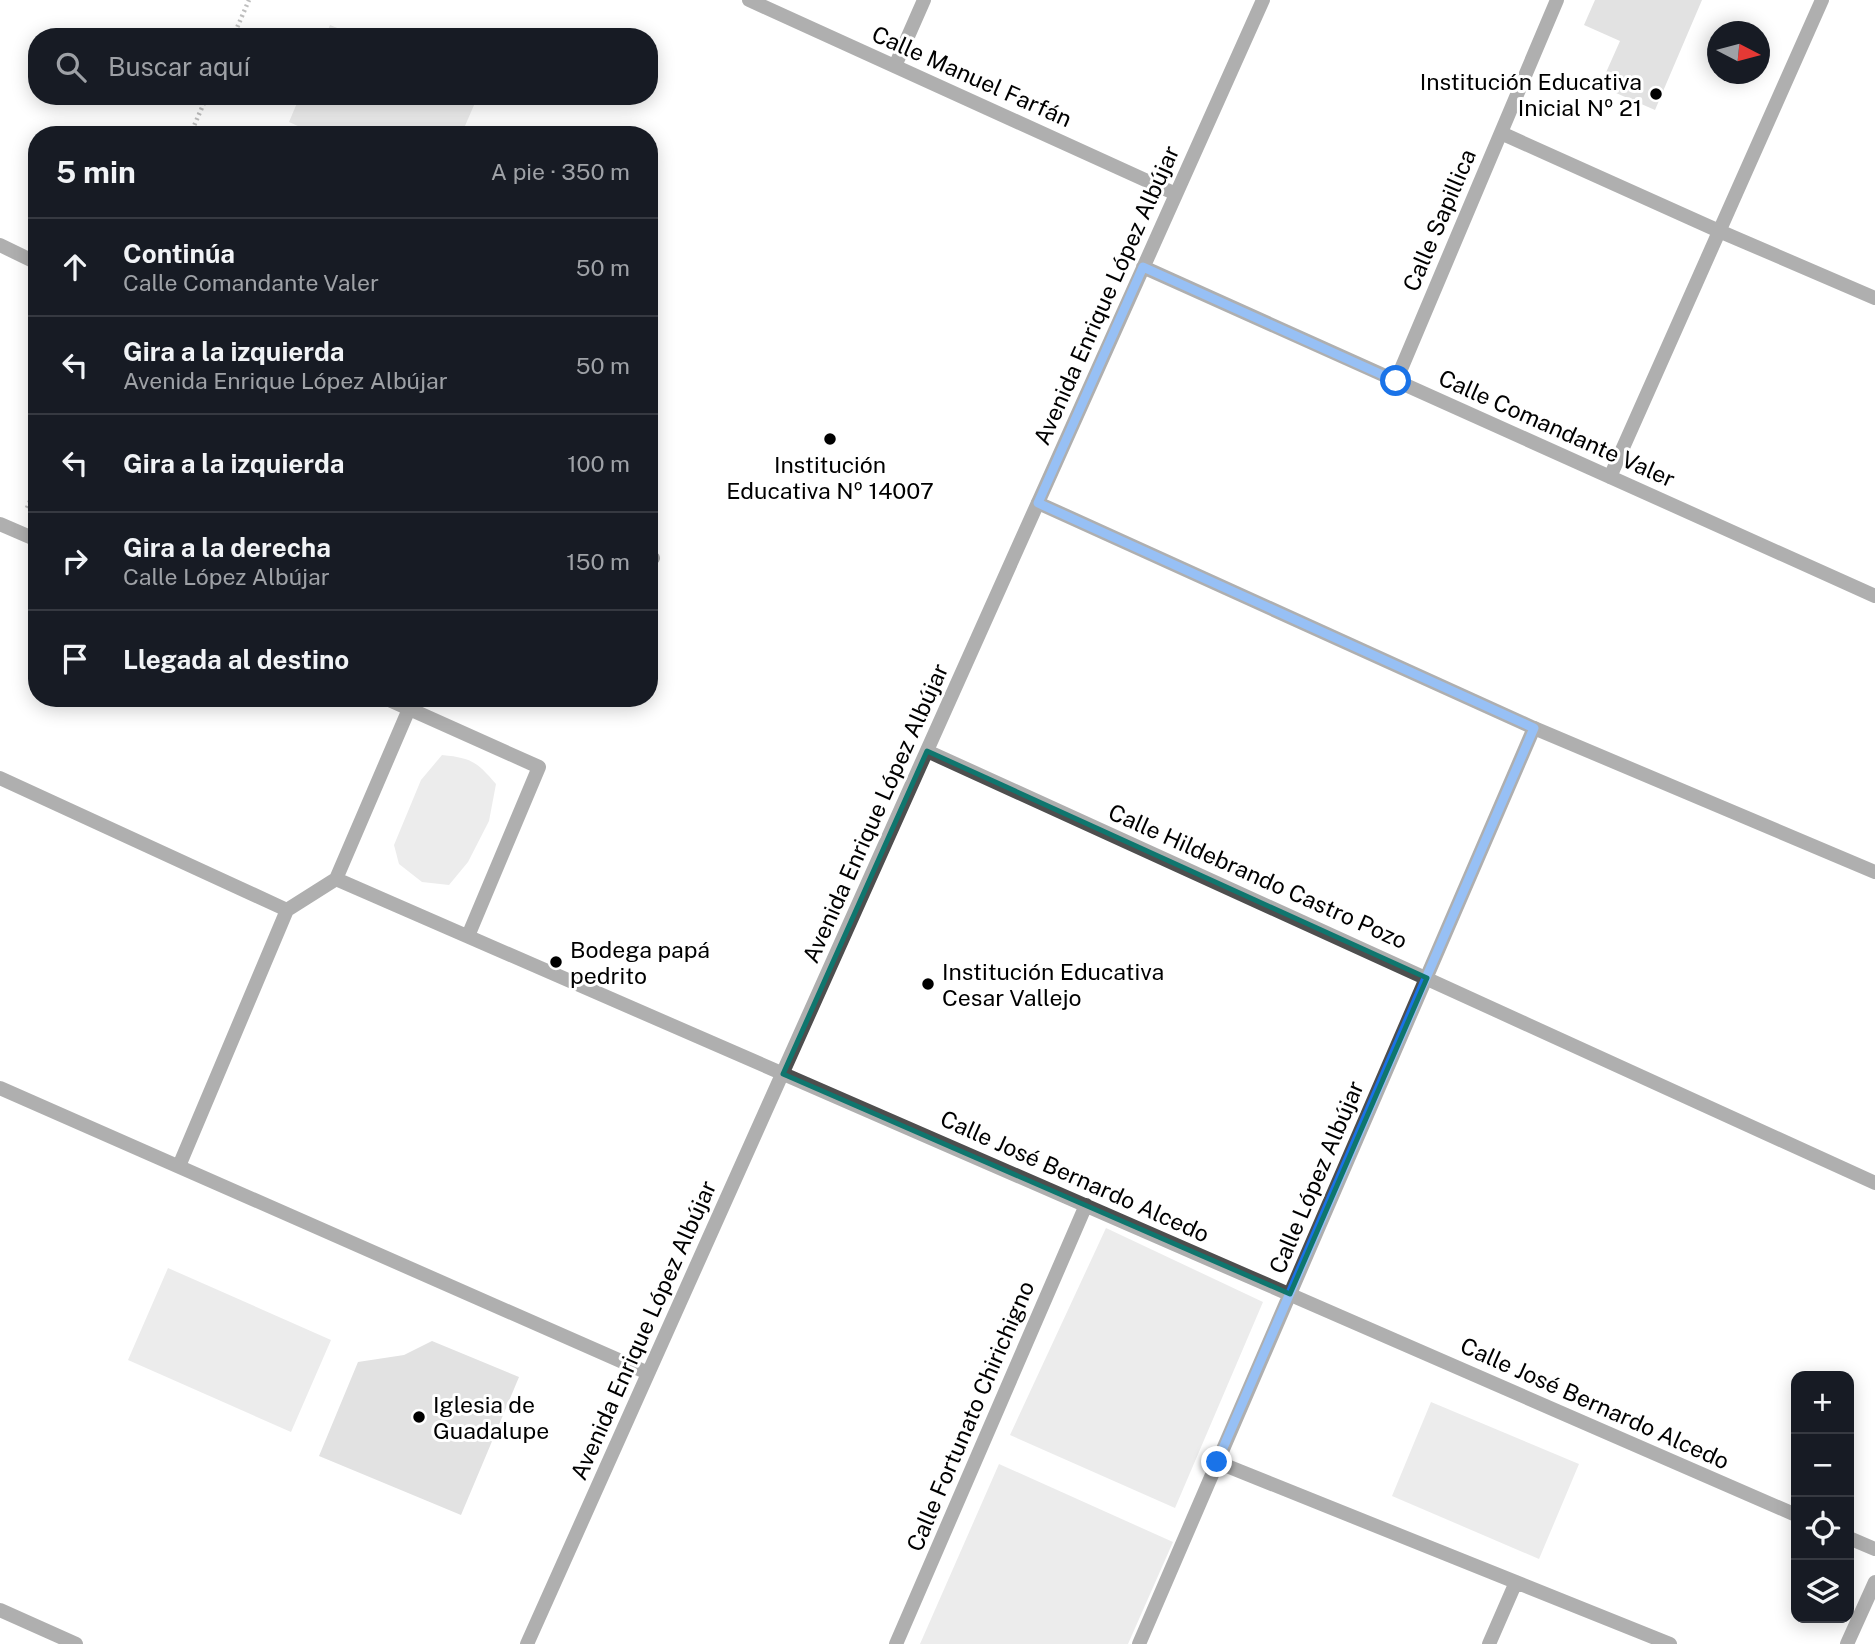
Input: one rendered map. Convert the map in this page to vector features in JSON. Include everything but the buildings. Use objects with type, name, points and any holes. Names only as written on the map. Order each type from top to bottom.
[{"type":"street","name":"Calle Manuel Farfán","points":[[749,0],[1177,194]]},
{"type":"street","points":[[895,66],[924,0]]},
{"type":"street","name":"Avenida Enrique López Albújar","points":[[527,1644],[1263,0]]},
{"type":"street","name":"Calle Sapillica","points":[[1396,381],[1557,0]]},
{"type":"street","points":[[1610,477],[1822,0]]},
{"type":"street","points":[[1501,133],[1875,298]]},
{"type":"street","points":[[0,245],[28,259]]},
{"type":"street","name":"Calle Comandante Valer","points":[[1143,267],[1875,596]]},
{"type":"street","points":[[1038,503],[1534,728],[1875,872]]},
{"type":"street","points":[[0,524],[28,536]]},
{"type":"street","points":[[405,707],[539,767],[468,936]]},
{"type":"street","points":[[178,1166],[287,910],[336,879],[409,709]]},
{"type":"street","name":"Calle López Albújar","points":[[1139,1644],[1534,728]]},
{"type":"street","name":"Calle Hildebrando Castro Pozo","points":[[927,751],[1875,1182]]},
{"type":"street","points":[[0,778],[287,910]]},
{"type":"street","name":"Calle José Bernardo Alcedo","points":[[336,879],[1791,1513]]},
{"type":"street","points":[[0,1088],[648,1373]]},
{"type":"street","name":"Calle Fortunato Chirichigno","points":[[896,1644],[1086,1205]]},
{"type":"street","points":[[1217,1462],[1670,1644]]},
{"type":"street","points":[[1854,1540],[1875,1549]]},
{"type":"street","points":[[1847,1644],[1875,1581]]},
{"type":"street","points":[[1489,1644],[1516,1582]]},
{"type":"street","points":[[0,1610],[76,1644]]},
{"type":"path","points":[[237,28],[249,0]]},
{"type":"path","points":[[194,126],[203,105]]},
{"type":"highlighted area","points":[[927,751],[1427,978],[1290,1294],[783,1074]]},
{"type":"shaded area","points":[[296,105],[474,105],[465,126],[298,126],[289,122]]},
{"type":"shaded area","points":[[442,755],[473,762],[496,784],[489,821],[468,862],[449,885],[422,882],[399,864],[394,845],[421,780]]},
{"type":"shaded area","points":[[1106,1228],[1263,1302],[1175,1508],[1010,1435]]},
{"type":"shaded area","points":[[168,1268],[331,1340],[291,1432],[128,1360]]},
{"type":"shaded area","points":[[1431,1402],[1579,1464],[1539,1559],[1392,1496]]},
{"type":"shaded area","points":[[999,1464],[1173,1542],[1128,1644],[920,1644]]},
{"type":"place","name":"Institución Educativa Inicial Nº 21","points":[[1656,94]]},
{"type":"place","name":"Institución Educativa Nº 14007","points":[[830,439]]},
{"type":"place","name":"Bodega papá pedrito","points":[[556,962]]},
{"type":"place","name":"Institución Educativa Cesar Vallejo","points":[[928,984]]},
{"type":"place","name":"Iglesia de Guadalupe","points":[[419,1417]]},
{"type":"route","points":[[1217,1462],[1534,728],[1038,503],[1143,267],[1396,381]]}]
